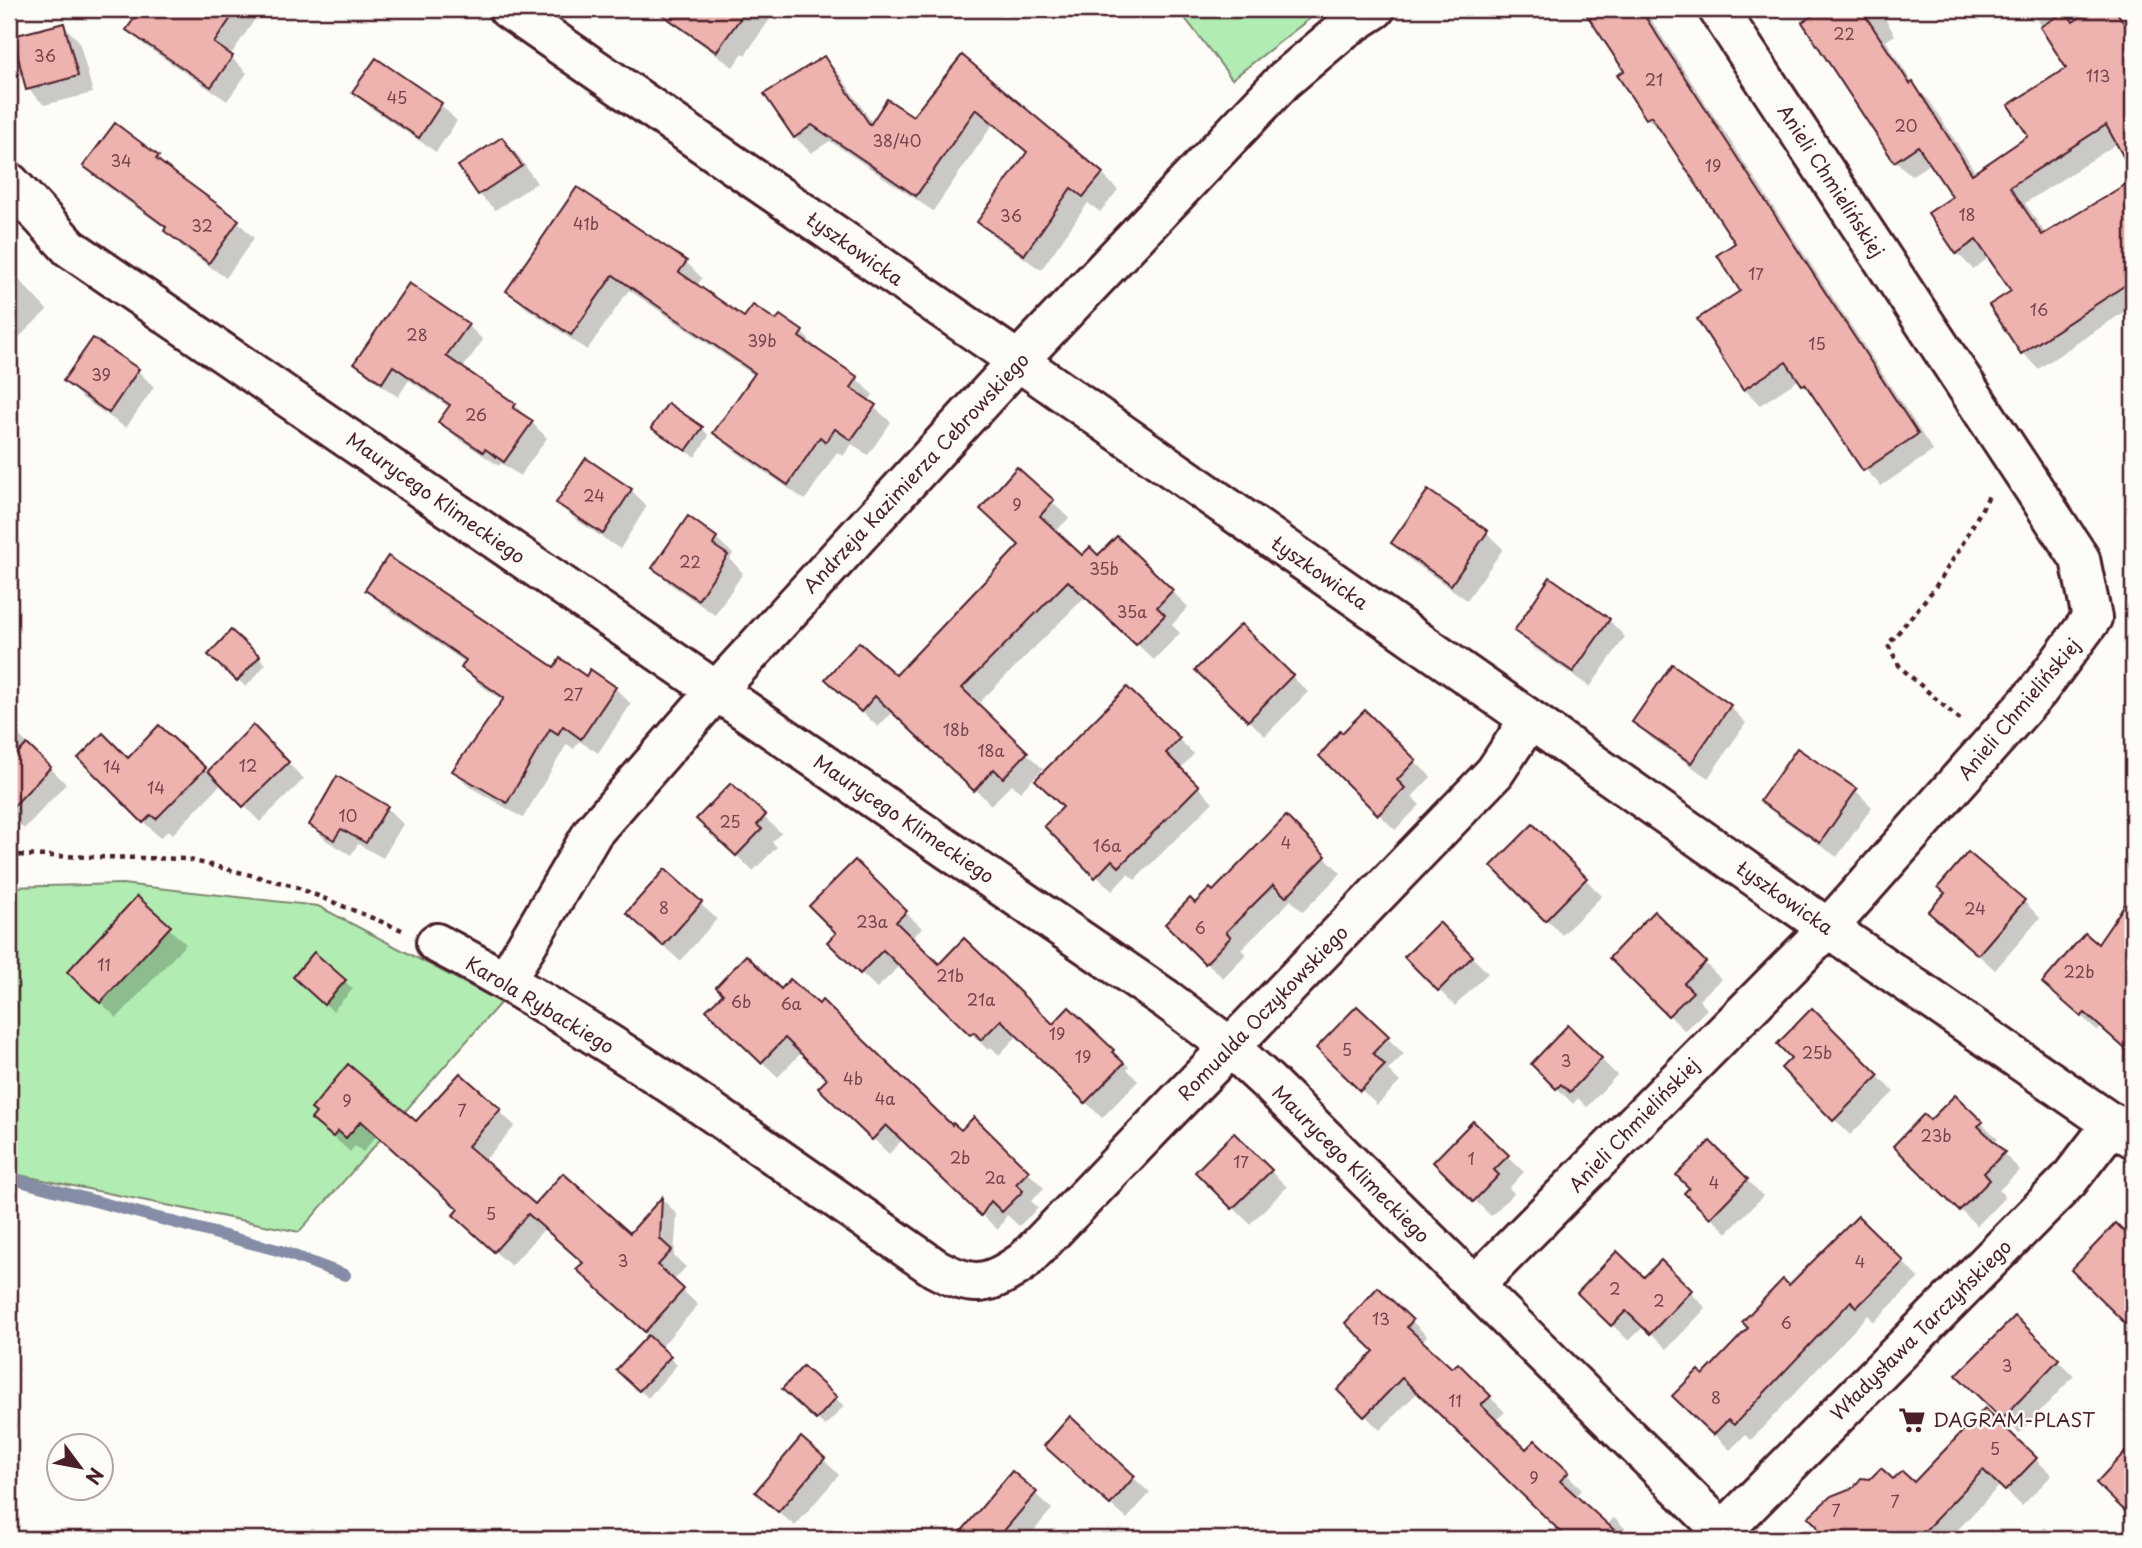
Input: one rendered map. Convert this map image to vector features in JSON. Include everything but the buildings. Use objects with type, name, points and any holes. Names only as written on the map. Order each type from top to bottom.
[{"type":"street","name":"Łyszkowicka","points":[[508,9],[2123,1131]]},
{"type":"street","name":"Anieli Chmielińskiej","points":[[1474,1286],[1828,928],[2038,691],[2092,618],[2080,559],[1718,9]]},
{"type":"street","name":"Andrzeja Kazimierza Cebrowskiego","points":[[506,980],[593,832],[716,691],[1018,361],[1349,15]]},
{"type":"street","name":"Maurycego Klimeckiego","points":[[9,182],[70,248],[1166,999],[1230,1047],[1727,1535]]},
{"type":"street","name":"Romualda Oczykowskiego","points":[[977,1283],[1002,1277],[1024,1261],[1495,772],[1530,720]]},
{"type":"street","name":"Karola Rybackiego","points":[[436,943],[506,980],[734,1129],[935,1268],[956,1279],[977,1283]]},
{"type":"street","name":"Władysława Tarczyńskiego","points":[[1727,1535],[2069,1181],[2123,1131]]},
{"type":"path","points":[[1991,745],[1900,667],[1888,645],[1934,589],[1995,485],[2020,468]]},
{"type":"path","points":[[9,855],[186,859],[291,885],[436,943]]},
{"type":"green space","points":[[1178,9],[1322,9],[1232,79]]},
{"type":"green space","points":[[122,884],[318,906],[501,1002],[299,1232],[9,1173],[9,887]]},
{"type":"waterway","points":[[9,1178],[281,1251],[345,1275]]},
{"type":"place","name":"DAGRAM-PLAST","points":[[1912,1420]]}]
